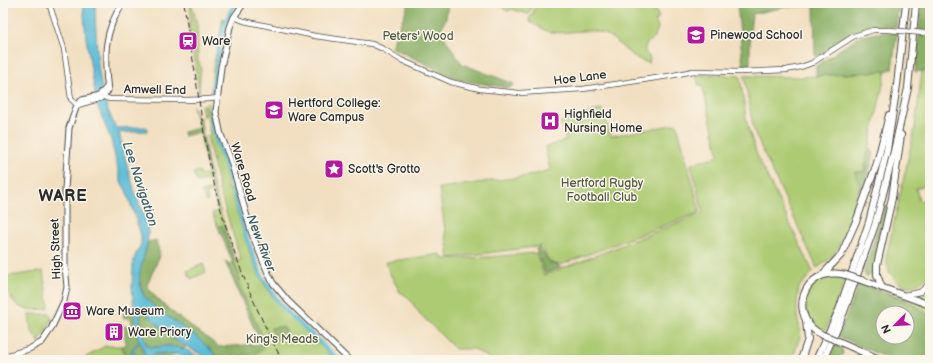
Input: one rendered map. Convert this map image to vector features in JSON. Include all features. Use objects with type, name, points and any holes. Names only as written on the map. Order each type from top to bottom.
[{"type":"highway","points":[[816,360],[839,310],[869,222],[887,150],[897,85],[906,3]]},
{"type":"highway","points":[[882,288],[878,279],[877,271],[896,176],[908,88],[916,3]]},
{"type":"highway","points":[[801,360],[808,339],[803,308],[805,292],[811,283],[823,274],[841,255],[857,219],[877,163],[897,85]]},
{"type":"highway","points":[[823,360],[844,312],[875,225],[908,88]]},
{"type":"highway","points":[[823,274],[836,273],[846,275],[930,305]]},
{"type":"highway","points":[[806,321],[812,329],[823,335],[881,360]]},
{"type":"highway","points":[[852,360],[873,357]]},
{"type":"main road","points":[[77,105],[96,99],[108,91],[106,42],[115,15],[123,3]]},
{"type":"main road","name":"Ware Road","points":[[244,3],[234,17],[226,43],[216,106],[219,127],[230,158],[256,248],[273,283],[288,302],[349,360]]},
{"type":"main road","name":"High Street","points":[[3,356],[29,349],[38,345],[45,339],[64,301],[67,287],[65,266],[65,187],[69,128],[77,105]]},
{"type":"street","points":[[49,3],[64,49],[71,99],[77,105]]},
{"type":"street","name":"Hoe Lane","points":[[234,17],[244,21],[315,36],[372,44],[401,60],[451,82],[480,89],[518,93],[583,89],[693,71],[740,72],[786,70],[812,63],[854,36],[873,30],[930,34]]},
{"type":"street","name":"Amwell End","points":[[103,95],[110,99],[182,100],[217,98]]},
{"type":"street","points":[[210,99],[216,106]]},
{"type":"street","points":[[902,295],[920,292],[930,283]]},
{"type":"green space","points":[[190,3],[197,23],[198,61],[201,68],[199,88],[200,96],[188,22],[191,21]]},
{"type":"green space","name":"Peters' Wood","points":[[409,3],[448,3],[446,18],[440,31],[462,64],[514,84],[510,88],[459,80],[391,47]]},
{"type":"green space","points":[[499,3],[533,3],[529,14],[510,9],[509,11],[505,10]]},
{"type":"green space","points":[[536,3],[657,3],[656,11],[659,18],[655,20],[658,28],[654,38],[648,42],[645,47],[645,52],[650,58],[649,63],[636,58],[615,40],[603,33],[596,31],[557,33],[546,31],[531,23],[529,19],[533,13]]},
{"type":"green space","points":[[737,3],[899,3],[896,27],[872,27],[858,31],[844,38],[824,53],[815,57],[814,6],[787,7],[752,14],[750,32],[750,64],[743,66]]},
{"type":"green space","points":[[922,3],[930,3],[930,31],[919,30]]},
{"type":"green space","points":[[223,18],[225,19],[214,90],[211,93],[213,69]]},
{"type":"green space","points":[[883,32],[897,33],[892,69],[886,71],[816,76],[816,66],[860,36]]},
{"type":"green space","points":[[919,35],[930,36],[930,70],[915,72]]},
{"type":"green space","points":[[886,71],[864,172],[855,172],[860,186],[844,235],[832,257],[817,268],[756,136],[744,76],[802,77]]},
{"type":"green space","points":[[922,71],[930,71],[930,185],[916,188],[919,201],[923,200],[925,208],[930,207],[930,272],[922,282],[913,286],[907,286],[897,281],[892,276],[887,265],[886,258],[915,127]]},
{"type":"green space","points":[[696,75],[740,76],[747,124],[757,155],[813,272],[799,287],[797,315],[801,334],[792,360],[492,360],[474,349],[455,349],[420,314],[408,297],[400,292],[389,272],[386,262],[441,254],[442,259],[536,253],[544,275],[703,213],[691,164],[719,156],[702,85],[699,86]]},
{"type":"green space","name":"King's Meads","points":[[209,103],[212,108],[209,108],[212,129],[226,172],[228,189],[231,190],[254,264],[261,278],[278,304],[332,357],[329,360],[218,359],[261,344],[225,261],[230,264],[234,262],[222,225],[218,227],[212,213],[218,211],[213,191],[206,194],[208,201],[206,202],[201,192],[213,189],[210,179],[197,182],[193,173],[199,171],[201,176],[208,173],[206,164],[208,163],[221,213],[236,261],[241,260],[220,193],[207,136],[210,135],[206,106],[204,106],[205,116],[203,117],[201,104],[203,106],[204,104]]},
{"type":"green space","name":"Hertford Rugby Football Club","points":[[602,109],[611,136],[677,124],[700,212],[563,264],[554,264],[551,262],[542,246],[449,258],[439,188],[528,176],[550,170],[545,147],[566,140],[560,122]]},
{"type":"green space","points":[[196,117],[200,118],[208,163],[206,164],[200,132],[184,136],[183,132],[199,128]]},
{"type":"green space","points":[[869,147],[874,153],[865,186],[858,191],[860,186],[855,172],[864,172]]},
{"type":"green space","points":[[885,205],[888,206],[874,271],[871,275],[866,277],[864,272]]},
{"type":"green space","points":[[222,225],[234,262],[241,282],[218,227]]},
{"type":"green space","points":[[156,240],[160,255],[147,285],[152,293],[180,318],[219,347],[261,344],[225,261],[230,264],[265,343],[261,351],[252,354],[232,355],[234,360],[219,360],[211,350],[144,297],[139,275],[148,242]]},
{"type":"green space","points":[[539,247],[550,263],[561,267],[545,273],[536,249]]},
{"type":"green space","points":[[203,264],[206,272],[191,279],[187,271]]},
{"type":"green space","points":[[43,271],[49,307],[48,309],[35,310],[20,307],[12,300],[4,287],[3,277]]},
{"type":"green space","points":[[830,276],[846,278],[825,331],[818,327],[808,315],[806,300],[807,293],[811,287],[821,279]]},
{"type":"green space","points":[[860,283],[930,307],[930,318],[915,305],[907,301],[859,284]]},
{"type":"green space","points":[[859,284],[914,305],[875,305],[875,345],[915,345],[915,305],[930,318],[930,352],[927,360],[891,360],[838,336]]},
{"type":"green space","points":[[930,286],[930,302],[915,296]]},
{"type":"green space","points":[[125,306],[134,307],[135,326],[139,341],[131,351],[134,360],[127,360],[122,346],[126,345],[124,326],[132,326],[131,318],[124,318],[123,314]]},
{"type":"green space","points":[[140,308],[175,340],[186,346],[184,349],[170,346],[151,347],[146,345],[140,322]]},
{"type":"green space","points":[[29,314],[50,314],[52,320],[39,342],[31,330]]},
{"type":"green space","points":[[282,327],[286,330],[286,338],[277,341],[271,328]]},
{"type":"green space","points":[[140,342],[146,358],[137,360],[133,350]]},
{"type":"green space","points":[[834,345],[842,348],[843,354],[838,360],[827,360]]},
{"type":"green space","points":[[105,346],[122,346],[127,360],[86,360],[86,357]]},
{"type":"green space","points":[[153,354],[175,354],[166,360],[151,360]]},
{"type":"water","points":[[83,3],[95,3],[100,81],[110,116],[116,128],[146,127],[147,131],[119,133],[132,182],[144,215],[148,232],[148,240],[140,273],[141,289],[151,304],[201,341],[219,360],[206,360],[200,354],[175,340],[140,308],[140,322],[146,345],[153,347],[165,346],[180,348],[189,351],[201,360],[176,354],[164,353],[154,354],[151,360],[142,360],[146,358],[140,342],[133,350],[137,360],[134,360],[132,356],[131,351],[139,341],[135,326],[132,286],[133,265],[135,256],[141,244],[141,235],[126,190],[121,182],[111,140],[97,105],[86,38]]},
{"type":"waterway","name":"New River","points":[[213,90],[223,32],[226,21],[236,3]]},
{"type":"waterway","name":"New River","points":[[211,108],[211,119],[215,137],[229,176],[247,239],[262,277],[282,307],[339,360]]},
{"type":"railway","points":[[184,3],[205,139],[219,203],[251,295],[282,360]]},
{"type":"place","name":"Pinewood School","points":[[696,35]]},
{"type":"place","name":"Ware","points":[[188,41]]},
{"type":"place","name":"Hertford College: Ware Campus","points":[[274,110]]},
{"type":"place","name":"Highfield Nursing Home","points":[[550,121]]},
{"type":"place","name":"Scott's Grotto","points":[[334,169]]},
{"type":"place","name":"Ware Museum","points":[[72,311]]},
{"type":"place","name":"Ware Priory","points":[[114,332]]},
{"type":"district","name":"WARE","points":[[63,196]]},
{"type":"water label","name":"Lee Navigation","points":[[140,184]]}]
